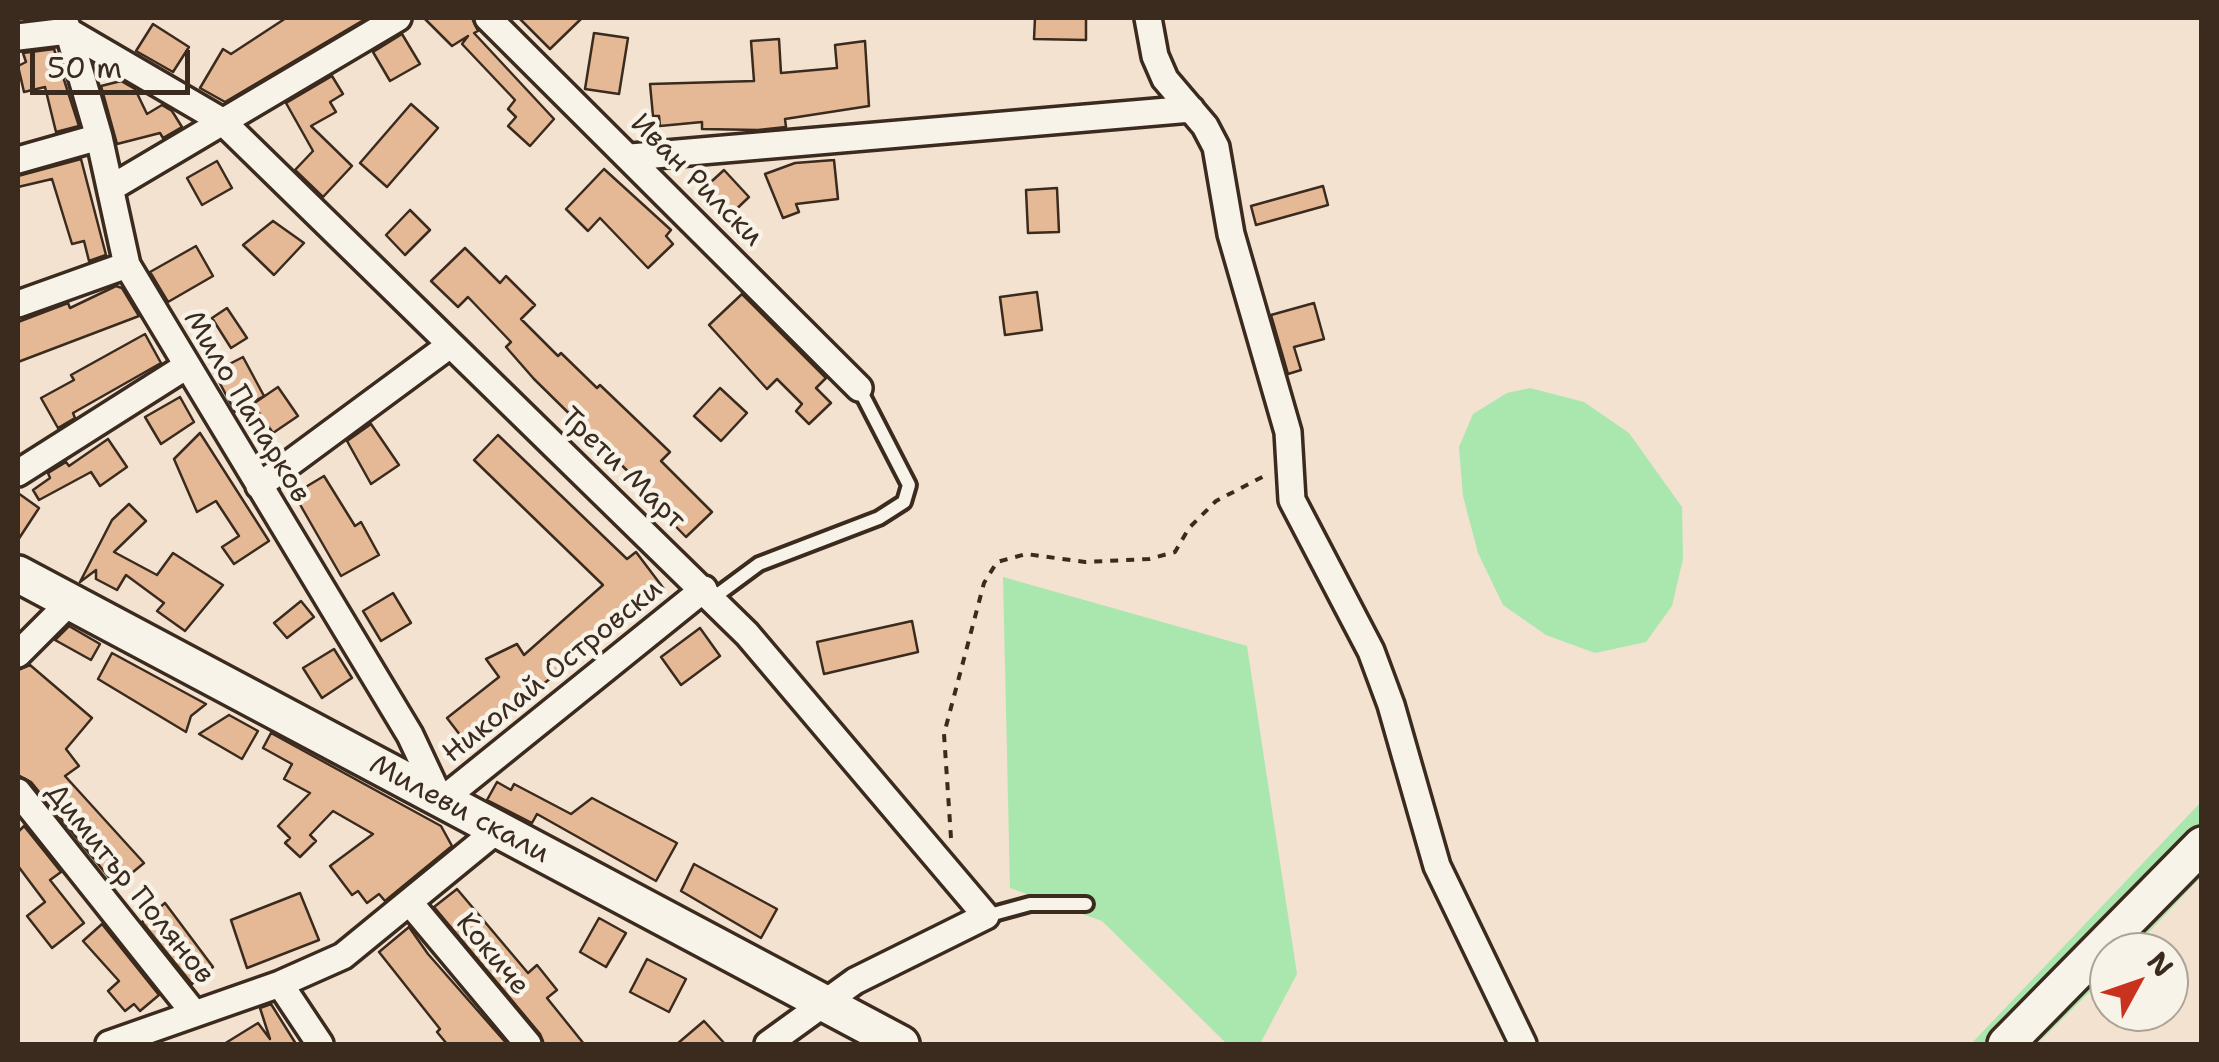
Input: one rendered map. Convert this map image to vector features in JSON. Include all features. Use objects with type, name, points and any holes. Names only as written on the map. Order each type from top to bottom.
[{"type":"street","points":[[111,188],[398,18]]},
{"type":"street","name":"Иван Рилски","points":[[488,18],[860,388]]},
{"type":"street","points":[[1148,18],[1154,56],[1165,78],[1216,147],[1230,234],[1288,432],[1292,500],[1371,651],[1391,704],[1437,866],[1522,1044]]},
{"type":"street","points":[[18,37],[66,24]]},
{"type":"street","name":"Трети Март","points":[[66,24],[222,121],[708,594],[986,916]]},
{"type":"street","name":"Мило Папарков","points":[[66,24],[100,136],[127,265],[410,735],[441,801]]},
{"type":"street","points":[[1132,115],[1143,100],[1154,56]]},
{"type":"street","points":[[631,157],[1191,109]]},
{"type":"street","points":[[18,160],[100,136]]},
{"type":"street","points":[[18,304],[127,265]]},
{"type":"street","points":[[259,486],[450,345]]},
{"type":"street","points":[[18,473],[185,366]]},
{"type":"street","name":"Милеви скали","points":[[18,574],[901,1044]]},
{"type":"street","name":"Николай Островски","points":[[441,801],[708,594]]},
{"type":"street","points":[[18,654],[70,603]]},
{"type":"street","name":"Димитър Полянов","points":[[18,792],[194,1013]]},
{"type":"street","points":[[109,1044],[280,984],[343,956],[497,830]]},
{"type":"street","points":[[2006,1044],[2198,848]]},
{"type":"street","name":"Кокиче","points":[[410,904],[528,1044]]},
{"type":"street","points":[[768,1044],[821,1002],[986,916]]},
{"type":"street","points":[[280,984],[320,1044]]},
{"type":"lane","points":[[708,594],[759,564],[879,518],[904,502],[909,485],[860,388]]},
{"type":"lane","points":[[986,916],[1030,904],[1086,904]]},
{"type":"path","points":[[956,882],[945,794],[944,734],[984,583],[997,562],[1026,554],[1086,562],[1150,559],[1174,552],[1189,528],[1216,501],[1247,482],[1291,466]]},
{"type":"green space","points":[[1530,388],[1584,402],[1629,433],[1682,507],[1683,559],[1672,606],[1646,642],[1595,653],[1546,635],[1503,605],[1478,553],[1463,496],[1459,447],[1473,414],[1507,393]]},
{"type":"green space","points":[[1003,577],[1247,646],[1297,974],[1260,1044],[1227,1044],[1102,921],[1010,888]]},
{"type":"green space","points":[[2201,802],[2201,877],[2149,932],[2089,932],[2089,993],[2037,1044],[1971,1044]]},
{"type":"building","points":[[286,18],[367,18],[225,102],[200,88],[223,49],[231,54]]},
{"type":"building","points":[[424,18],[472,18],[478,31],[474,33],[554,119],[530,146],[508,126],[516,117],[508,109],[515,100],[462,44],[468,36],[452,46]]},
{"type":"building","points":[[519,18],[582,18],[550,49]]},
{"type":"building","points":[[1035,18],[1086,18],[1086,40],[1034,39]]},
{"type":"building","points":[[153,24],[189,47],[173,72],[136,51]]},
{"type":"building","points":[[594,33],[628,38],[619,94],[585,89]]},
{"type":"building","points":[[402,34],[420,64],[390,81],[373,52]]},
{"type":"building","points":[[779,39],[781,73],[837,68],[835,45],[865,41],[869,106],[785,119],[786,127],[758,130],[702,129],[702,122],[660,126],[659,116],[653,116],[650,84],[754,81],[751,41]]},
{"type":"building","points":[[54,49],[79,126],[56,132],[45,87],[24,92],[18,66],[26,62],[23,53]]},
{"type":"building","points":[[332,76],[343,94],[330,102],[336,112],[311,126],[352,166],[323,197],[295,170],[313,151],[286,103]]},
{"type":"building","points":[[121,81],[135,89],[147,114],[162,105],[172,111],[182,127],[163,138],[160,133],[117,144],[101,86]]},
{"type":"building","points":[[411,104],[438,128],[387,187],[360,163]]},
{"type":"building","points":[[81,159],[106,255],[89,261],[84,241],[72,244],[52,179],[18,187],[18,176]]},
{"type":"building","points":[[834,160],[838,199],[796,204],[799,212],[783,218],[765,174],[795,163]]},
{"type":"building","points":[[217,161],[232,188],[202,205],[187,178]]},
{"type":"building","points":[[604,169],[671,230],[666,236],[673,244],[648,268],[600,218],[588,231],[566,209]]},
{"type":"building","points":[[724,170],[749,197],[725,220],[700,192]]},
{"type":"building","points":[[1323,186],[1328,205],[1256,225],[1251,206]]},
{"type":"building","points":[[1057,188],[1059,232],[1028,233],[1026,190]]},
{"type":"building","points":[[410,210],[430,230],[405,255],[386,235]]},
{"type":"building","points":[[273,221],[304,243],[274,275],[243,245]]},
{"type":"building","points":[[196,246],[213,276],[168,302],[150,272]]},
{"type":"building","points":[[465,248],[500,283],[506,276],[535,305],[521,319],[558,356],[561,353],[597,388],[600,385],[670,452],[661,461],[712,512],[686,537],[653,503],[657,500],[534,379],[506,347],[511,342],[468,297],[458,307],[431,281]]},
{"type":"building","points":[[116,286],[122,288],[139,316],[18,362],[18,322],[68,303],[70,308]]},
{"type":"building","points":[[1037,292],[1042,330],[1005,335],[1000,297]]},
{"type":"building","points":[[742,294],[826,378],[816,388],[831,403],[809,424],[796,411],[802,404],[777,379],[767,389],[709,325]]},
{"type":"building","points":[[1314,303],[1324,339],[1294,347],[1301,370],[1288,374],[1271,315]]},
{"type":"building","points":[[227,308],[247,338],[231,348],[212,318]]},
{"type":"building","points":[[145,334],[161,363],[73,413],[75,418],[58,428],[41,398],[74,380],[71,375]]},
{"type":"building","points":[[243,357],[264,396],[235,412],[214,372]]},
{"type":"building","points":[[278,387],[298,416],[273,433],[253,404]]},
{"type":"building","points":[[720,388],[747,413],[721,441],[694,416]]},
{"type":"building","points":[[180,397],[194,422],[161,444],[145,417]]},
{"type":"building","points":[[371,424],[399,465],[371,484],[347,441]]},
{"type":"building","points":[[200,433],[269,541],[234,564],[222,547],[239,536],[216,501],[197,512],[174,459]]},
{"type":"building","points":[[498,435],[627,559],[636,552],[664,589],[467,744],[447,718],[499,677],[486,659],[517,644],[524,655],[603,585],[474,460]]},
{"type":"building","points":[[108,439],[127,467],[100,486],[91,472],[39,500],[33,490],[50,478],[48,473],[66,462],[69,466]]},
{"type":"building","points":[[324,476],[355,526],[361,522],[379,555],[341,576],[294,494]]},
{"type":"building","points":[[18,493],[39,508],[18,540]]},
{"type":"building","points":[[129,504],[146,521],[114,552],[157,575],[173,553],[223,585],[185,631],[157,611],[164,603],[126,575],[117,590],[96,579],[96,570],[80,582],[112,520]]},
{"type":"building","points":[[393,593],[411,623],[381,641],[363,611]]},
{"type":"building","points":[[301,601],[314,617],[287,638],[274,623]]},
{"type":"building","points":[[912,621],[918,652],[824,674],[817,642]]},
{"type":"building","points":[[69,626],[100,644],[91,660],[55,640]]},
{"type":"building","points":[[700,628],[720,656],[681,685],[661,657]]},
{"type":"building","points":[[334,649],[352,678],[322,698],[303,668]]},
{"type":"building","points":[[112,653],[206,704],[191,716],[186,732],[98,679]]},
{"type":"building","points":[[30,665],[92,718],[66,749],[79,766],[65,776],[144,863],[116,886],[31,782],[18,775],[18,670]]},
{"type":"building","points":[[229,715],[258,731],[242,759],[199,734]]},
{"type":"building","points":[[271,733],[441,826],[452,846],[385,901],[379,894],[367,903],[358,891],[352,895],[330,866],[373,834],[333,811],[310,835],[316,841],[300,857],[285,843],[290,838],[278,826],[310,793],[284,779],[292,764],[263,748]]},
{"type":"building","points":[[497,782],[511,790],[514,784],[571,814],[592,798],[677,843],[656,881],[537,814],[532,823],[487,800]]},
{"type":"building","points":[[24,826],[61,872],[50,880],[84,923],[52,948],[27,916],[45,902],[18,866],[18,832]]},
{"type":"building","points":[[694,864],[777,909],[761,938],[681,891]]},
{"type":"building","points":[[457,889],[528,973],[537,965],[557,990],[547,998],[584,1044],[544,1044],[540,1034],[434,907]]},
{"type":"building","points":[[300,893],[319,940],[247,968],[231,920]]},
{"type":"building","points":[[165,903],[213,967],[192,984],[142,922]]},
{"type":"building","points":[[599,918],[626,933],[606,967],[580,952]]},
{"type":"building","points":[[102,924],[159,995],[140,1011],[134,1004],[125,1011],[108,991],[119,981],[83,941]]},
{"type":"building","points":[[409,927],[507,1044],[447,1044],[437,1032],[440,1029],[379,952]]},
{"type":"building","points":[[647,959],[686,979],[669,1012],[630,992]]},
{"type":"building","points":[[271,1004],[296,1044],[224,1044],[258,1023],[270,1039],[260,1008]]},
{"type":"building","points":[[704,1021],[725,1044],[677,1044]]}]
